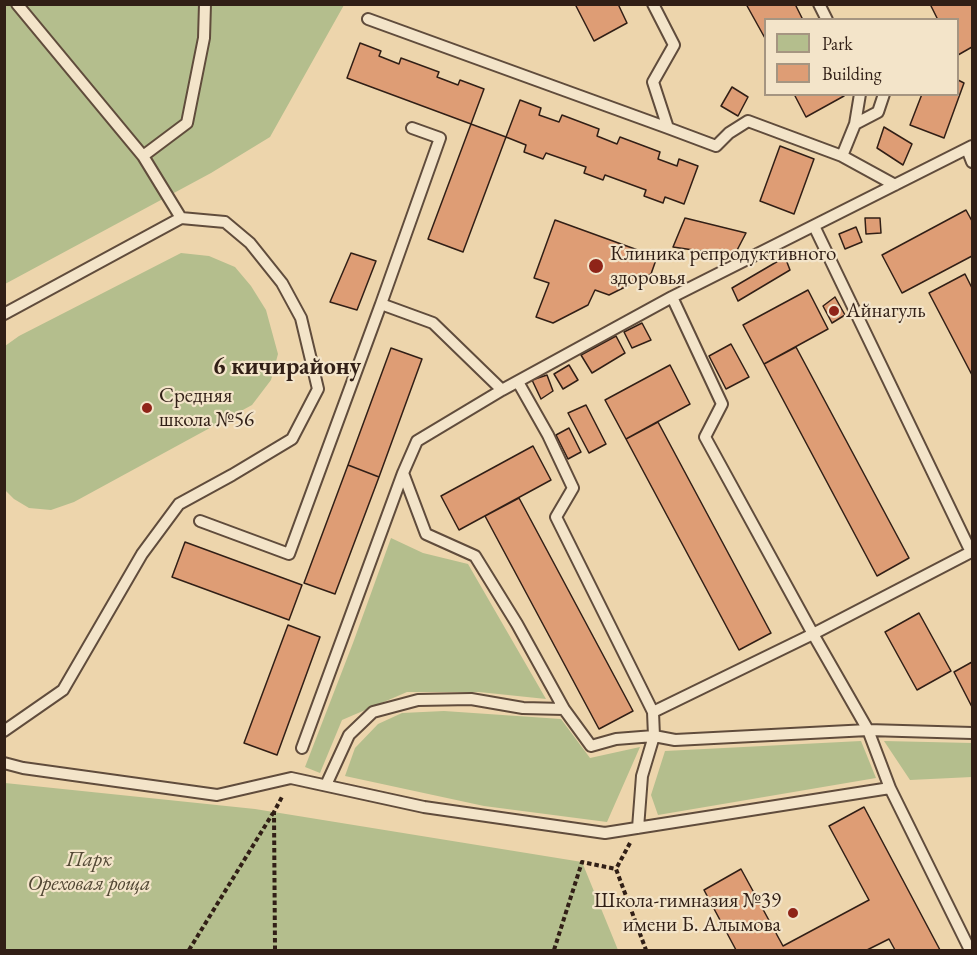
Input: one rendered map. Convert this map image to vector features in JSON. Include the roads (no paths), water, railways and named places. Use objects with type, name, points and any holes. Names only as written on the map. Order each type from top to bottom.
[{"type":"lane","points":[[17,4],[143,156],[181,218]]},
{"type":"lane","points":[[143,156],[187,123],[204,38],[205,4]]},
{"type":"lane","points":[[653,4],[674,45],[653,82],[668,128]]},
{"type":"lane","points":[[819,4],[826,18]]},
{"type":"lane","points":[[368,19],[716,146],[729,133],[748,121],[842,156],[895,185]]},
{"type":"lane","points":[[842,156],[855,124],[860,96]]},
{"type":"lane","points":[[855,124],[878,112],[883,96]]},
{"type":"lane","points":[[200,521],[289,554],[440,138],[412,128]]},
{"type":"lane","points":[[302,748],[417,441],[502,390],[672,297],[970,148],[972,162]]},
{"type":"lane","points":[[4,314],[181,218],[225,222],[250,243],[282,284],[301,318],[318,389],[292,439],[179,504],[141,554],[63,690],[4,730]]},
{"type":"lane","points":[[653,712],[972,553],[814,226]]},
{"type":"lane","points":[[672,297],[722,404],[705,437],[868,730],[890,788],[970,951]]},
{"type":"lane","points":[[381,304],[433,323],[502,390]]},
{"type":"lane","points":[[518,382],[548,435],[573,488],[556,517],[653,712],[654,736],[642,776],[638,828]]},
{"type":"lane","points":[[403,474],[426,534],[475,556],[517,624],[564,709],[591,746],[616,739],[654,736],[675,740],[868,730],[972,733]]},
{"type":"lane","points":[[326,785],[349,735],[373,712],[418,700],[471,699],[523,708],[564,709]]},
{"type":"lane","points":[[4,763],[23,768],[217,795],[291,778],[424,807],[606,833],[890,788]]},
{"type":"place","name":"Клиника репродуктивного здоровья","points":[[596,266]]},
{"type":"place","name":"Айнагуль","points":[[834,311]]},
{"type":"place","name":"Средняя школа №56","points":[[147,408]]},
{"type":"place","name":"Школа-гимназия №39 имени Б. Алымова","points":[[793,913]]},
{"type":"district","name":"6 кичирайону","points":[[287,367]]},
{"type":"park label","name":"Парк Ореховая роща","points":[[89,872]]}]
